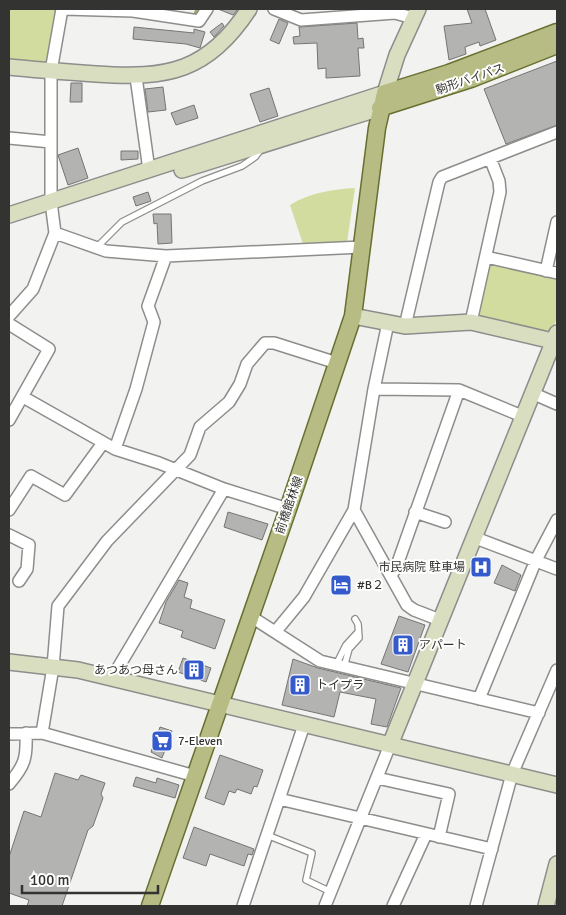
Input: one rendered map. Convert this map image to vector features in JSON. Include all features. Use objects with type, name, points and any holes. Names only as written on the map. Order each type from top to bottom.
[{"type":"main road","name":"駒形バイパス","points":[[383,100],[557,32]]},
{"type":"main road","name":"駒形バイパス","points":[[383,100],[471,79],[557,45]]},
{"type":"main road","name":"前橋館林線","points":[[150,906],[353,316],[383,100]]},
{"type":"street","points":[[9,316],[32,289],[56,233],[51,207],[51,71],[63,9],[133,11],[199,21],[207,9]]},
{"type":"street","points":[[9,67],[136,77],[162,74],[198,61],[220,46],[235,31],[250,9]]},
{"type":"street","points":[[9,215],[51,207],[262,145],[383,100],[415,14],[334,13],[301,20],[274,9]]},
{"type":"street","points":[[136,77],[149,170]]},
{"type":"street","points":[[9,226],[51,207],[149,170],[383,100]]},
{"type":"street","points":[[405,326],[439,182],[446,174],[557,132]]},
{"type":"street","points":[[9,138],[51,142]]},
{"type":"street","points":[[471,322],[500,186],[490,158]]},
{"type":"street","points":[[486,257],[551,272],[557,222]]},
{"type":"street","points":[[56,233],[106,252],[166,256],[362,247]]},
{"type":"street","points":[[115,449],[136,389],[154,322],[148,306],[166,256]]},
{"type":"street","points":[[325,906],[522,416],[556,338],[471,322],[405,326],[353,316]]},
{"type":"street","points":[[276,631],[304,597],[354,510],[374,389],[388,323]]},
{"type":"street","points":[[9,324],[49,349],[9,420]]},
{"type":"street","points":[[42,733],[53,667],[58,606],[107,541],[177,472],[190,455],[200,427],[229,402],[240,384],[247,364],[265,343],[274,343],[337,363]]},
{"type":"street","points":[[374,389],[459,390],[522,416]]},
{"type":"street","points":[[391,575],[396,568],[459,390]]},
{"type":"street","points":[[532,393],[557,404]]},
{"type":"street","points":[[23,397],[115,449],[159,463],[177,472],[224,489],[288,509]]},
{"type":"street","points":[[9,510],[31,476],[64,494],[103,443]]},
{"type":"street","points":[[112,678],[224,489]]},
{"type":"street","points":[[354,510],[410,608],[440,620]]},
{"type":"street","points":[[415,512],[445,522]]},
{"type":"street","points":[[479,699],[536,560],[557,520]]},
{"type":"street","points":[[9,535],[28,545],[26,568],[19,581]]},
{"type":"street","points":[[473,537],[557,568]]},
{"type":"street","points":[[250,616],[276,631],[310,656],[340,666],[539,713]]},
{"type":"street","points":[[9,662],[53,667],[112,678],[557,785]]},
{"type":"street","points":[[476,906],[512,774],[557,670]]},
{"type":"street","points":[[243,906],[304,725]]},
{"type":"street","points":[[9,784],[20,770],[27,755],[26,733]]},
{"type":"street","points":[[9,734],[42,733],[195,776]]},
{"type":"street","points":[[377,778],[449,794],[439,837]]},
{"type":"street","points":[[279,799],[492,849]]},
{"type":"street","points":[[393,906],[426,834]]},
{"type":"street","points":[[546,906],[557,864]]},
{"type":"lane","points":[[96,248],[122,222],[202,182],[242,166],[256,157],[262,145]]},
{"type":"lane","points":[[340,666],[346,645],[358,632],[355,619]]},
{"type":"lane","points":[[266,836],[312,853],[306,880],[331,892]]},
{"type":"green space","points":[[9,9],[57,9],[48,62],[9,59]]},
{"type":"green space","points":[[355,188],[347,242],[303,244],[290,205],[305,197],[321,192]]},
{"type":"green space","points":[[492,264],[557,279],[558,308],[552,327],[547,331],[479,316],[489,266]]},
{"type":"building","points":[[218,9],[238,9],[233,15]]},
{"type":"building","points":[[467,9],[485,9],[496,40],[480,46],[479,42],[465,47],[466,54],[449,60],[444,26],[472,23]]},
{"type":"building","points":[[279,19],[288,23],[279,44],[270,40]]},
{"type":"building","points":[[222,23],[224,26],[214,37],[210,32]]},
{"type":"building","points":[[357,23],[358,39],[363,38],[364,48],[358,48],[360,76],[326,78],[326,68],[318,69],[317,43],[294,44],[293,37],[300,36],[299,27]]},
{"type":"building","points":[[134,27],[194,33],[194,29],[205,32],[200,48],[186,44],[133,39]]},
{"type":"building","points":[[557,61],[557,125],[506,144],[484,89]]},
{"type":"building","points":[[71,83],[82,83],[82,102],[70,102]]},
{"type":"building","points":[[163,87],[166,110],[148,112],[145,89]]},
{"type":"building","points":[[269,88],[278,116],[260,122],[250,94]]},
{"type":"building","points":[[194,105],[198,118],[176,125],[171,113]]},
{"type":"building","points":[[78,148],[88,178],[68,185],[58,155]]},
{"type":"building","points":[[121,151],[138,151],[138,159],[121,160]]},
{"type":"building","points":[[148,192],[151,201],[136,206],[133,197]]},
{"type":"building","points":[[153,214],[171,214],[172,243],[158,244],[157,223],[154,224]]},
{"type":"building","points":[[228,512],[268,524],[262,540],[224,527]]},
{"type":"building","points":[[502,565],[521,575],[515,591],[494,583]]},
{"type":"building","points":[[179,580],[188,583],[184,597],[192,600],[190,608],[225,620],[215,649],[181,637],[183,631],[159,623],[166,602]]},
{"type":"building","name":"アパート","points":[[399,616],[425,625],[408,672],[381,664]]},
{"type":"building","name":"あつあつ母さん","points":[[183,658],[211,668],[206,682],[178,672]]},
{"type":"building","points":[[293,659],[318,668],[401,688],[387,727],[371,724],[376,699],[340,692],[334,717],[282,705]]},
{"type":"building","name":"7-Eleven","points":[[160,727],[172,731],[162,758],[151,752]]},
{"type":"building","points":[[220,755],[263,770],[257,787],[254,786],[251,794],[237,789],[235,793],[229,791],[224,805],[205,798]]},
{"type":"building","points":[[55,773],[78,780],[81,775],[105,783],[101,794],[103,798],[93,826],[88,830],[62,906],[27,906],[29,900],[9,893],[9,857],[24,811],[41,817]]},
{"type":"building","points":[[136,777],[156,783],[157,778],[179,785],[175,798],[133,786]]},
{"type":"building","points":[[194,827],[254,849],[252,855],[248,854],[244,866],[210,854],[206,866],[183,858]]},
{"type":"waterway","points":[[156,9],[194,15],[197,9]]},
{"type":"place","name":"市民病院 駐車場","points":[[481,567]]},
{"type":"place","name":"#B２","points":[[341,585]]},
{"type":"place","name":"アパート","points":[[403,645]]},
{"type":"place","name":"あつあつ母さん","points":[[194,670]]},
{"type":"place","name":"トイプラ","points":[[300,685]]},
{"type":"place","name":"7-Eleven","points":[[162,741]]}]
